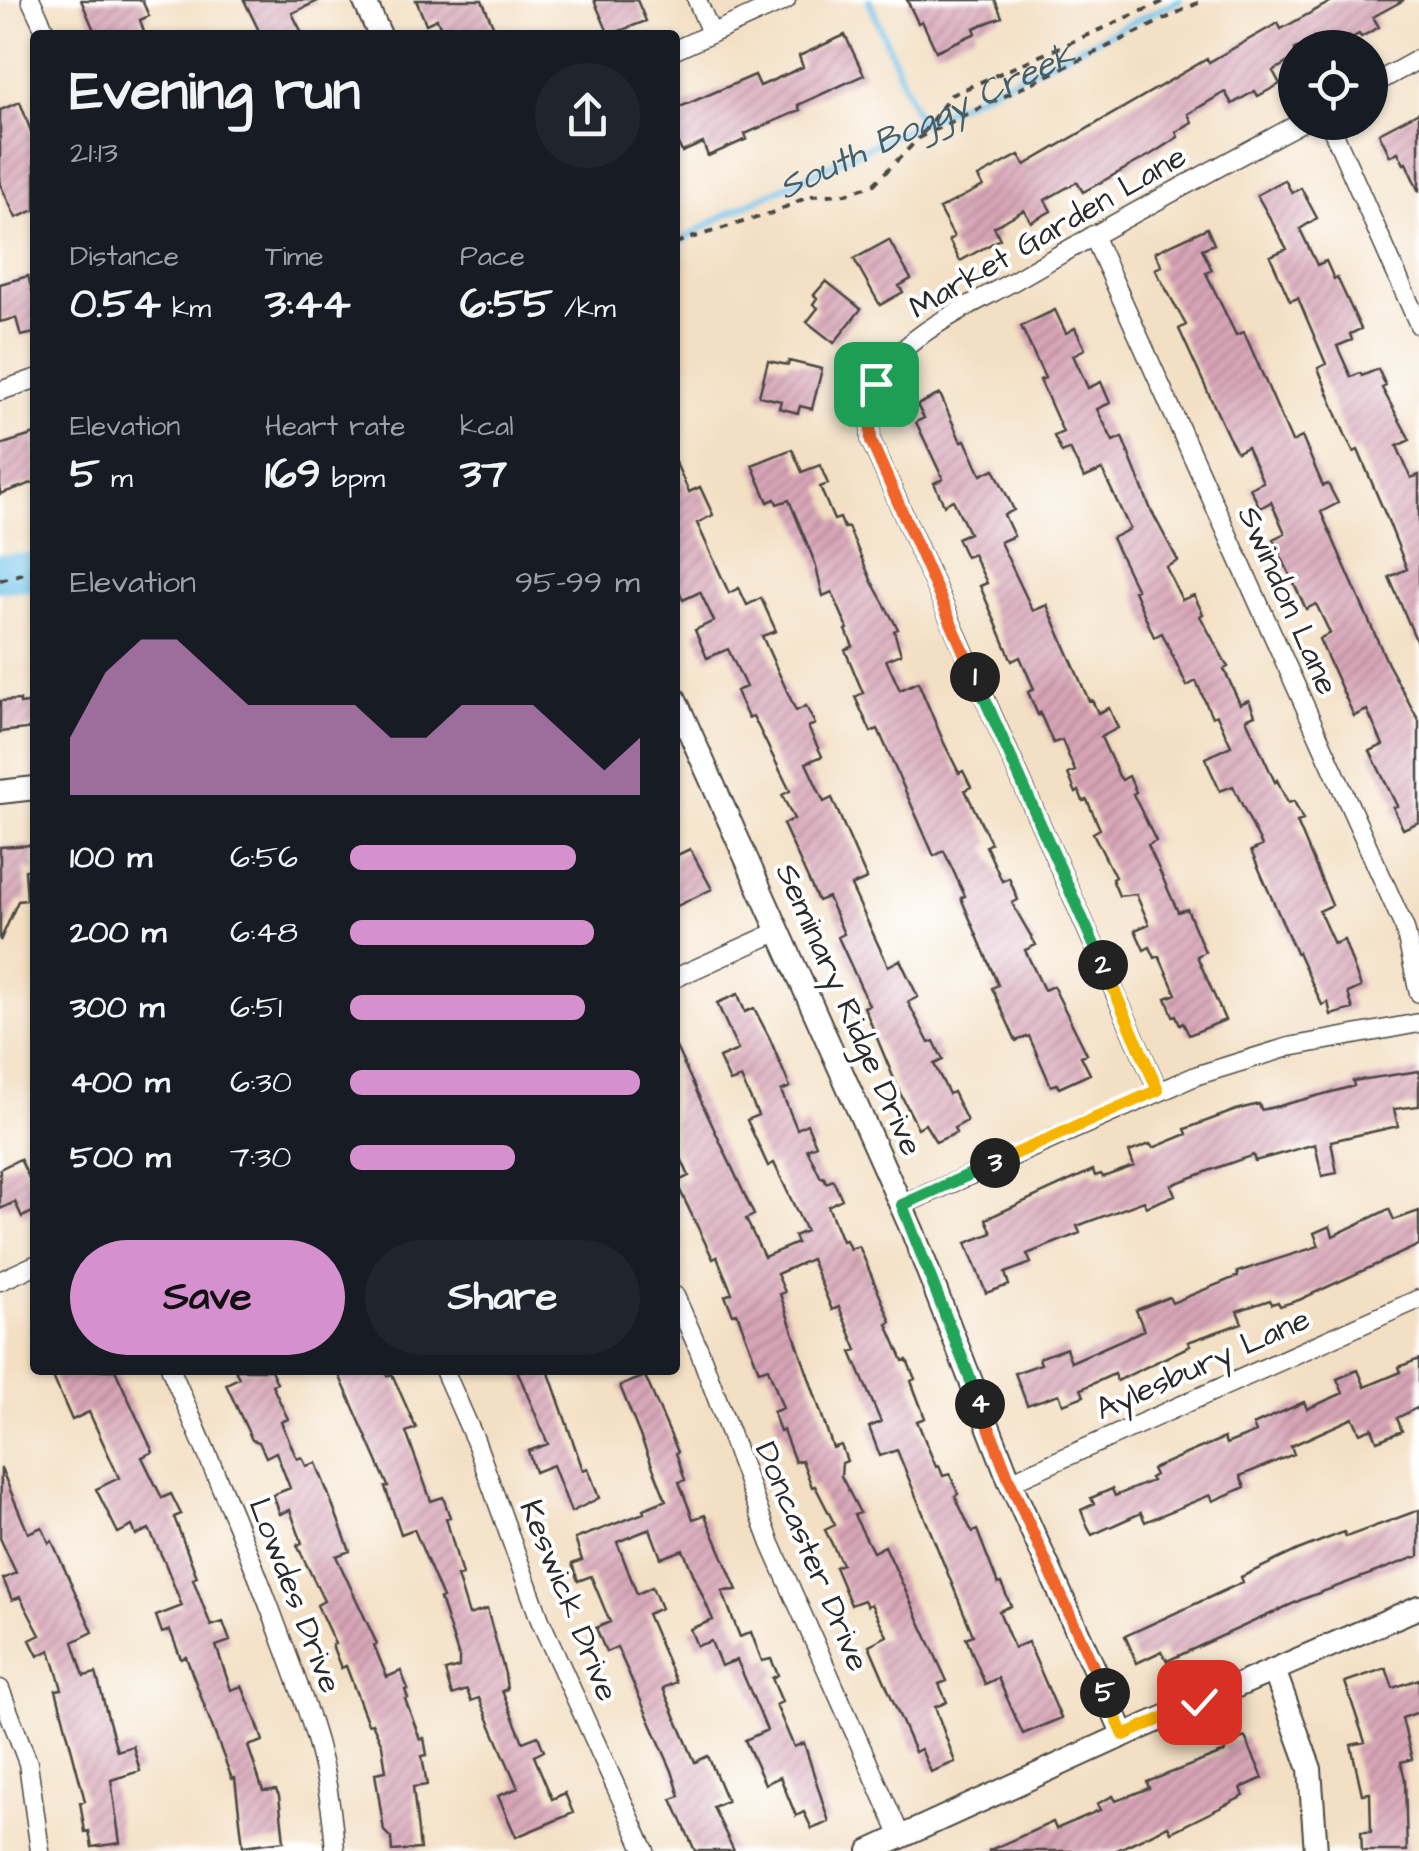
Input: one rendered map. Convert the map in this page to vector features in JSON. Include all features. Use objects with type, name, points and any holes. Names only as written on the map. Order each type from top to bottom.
[{"type":"street","points":[[32,0],[45,30]]},
{"type":"street","points":[[364,0],[378,30]]},
{"type":"street","points":[[696,0],[711,33]]},
{"type":"street","points":[[680,48],[786,0]]},
{"type":"street","points":[[1388,76],[1419,59]]},
{"type":"street","name":"Market Garden Lane","points":[[1158,1090],[871,441],[870,413],[876,384],[896,358],[924,333],[1092,235],[1278,135]]},
{"type":"street","points":[[1337,140],[1419,325]]},
{"type":"street","name":"Swindon Lane","points":[[1092,235],[1405,929],[1419,993]]},
{"type":"street","points":[[0,391],[30,381]]},
{"type":"street","name":"Seminary Ridge Drive","points":[[680,709],[902,1205],[1010,1482],[1124,1735]]},
{"type":"street","points":[[0,792],[30,789]]},
{"type":"street","points":[[680,976],[780,931]]},
{"type":"street","points":[[902,1205],[1158,1090],[1289,1047],[1419,1023]]},
{"type":"street","points":[[0,1281],[30,1267]]},
{"type":"street","name":"Aylesbury Lane","points":[[1010,1482],[1419,1300]]},
{"type":"street","name":"Doncaster Drive","points":[[680,1307],[772,1544],[901,1837]]},
{"type":"street","name":"Lowdes Drive","points":[[172,1375],[251,1555],[318,1739],[328,1776],[334,1851]]},
{"type":"street","name":"Keswick Drive","points":[[446,1375],[475,1440],[540,1620],[645,1851]]},
{"type":"street","points":[[870,1851],[1419,1607]]},
{"type":"street","points":[[1274,1670],[1310,1769],[1316,1851]]},
{"type":"street","points":[[0,1689],[28,1763],[40,1851]]},
{"type":"path","points":[[680,242],[772,213],[810,196],[846,194],[874,184],[920,138],[951,95],[1168,0]]},
{"type":"path","points":[[920,138],[1204,0]]},
{"type":"path","points":[[0,580],[30,571]]},
{"type":"building","points":[[81,0],[142,0],[149,16],[140,20],[143,30],[94,30]]},
{"type":"building","points":[[244,0],[320,0],[292,13],[300,30],[259,30]]},
{"type":"building","points":[[416,0],[482,0],[495,30],[442,30],[437,19],[426,24]]},
{"type":"building","points":[[594,0],[637,0],[646,21],[622,30],[607,30]]},
{"type":"building","points":[[907,0],[995,0],[1002,17],[974,28],[976,33],[936,51]]},
{"type":"building","points":[[1334,0],[1404,0],[1373,17],[1379,27],[1374,30],[1278,30],[1278,68],[1273,71],[1278,85],[1258,96],[1255,91],[1232,104],[1225,92],[1188,114],[1192,122],[1176,132],[1178,137],[1150,155],[1083,192],[1077,182],[1045,200],[1051,211],[1031,222],[1024,210],[994,227],[1000,239],[960,261],[949,240],[954,237],[939,209],[983,186],[978,177],[1019,155],[1025,165],[1207,59],[1209,62],[1278,23],[1281,29]]},
{"type":"building","points":[[845,35],[864,75],[798,105],[800,110],[745,134],[747,139],[708,156],[703,143],[682,152],[680,107],[755,75],[760,86],[803,67],[799,56]]},
{"type":"building","points":[[20,102],[30,129],[30,212],[16,218],[0,184],[0,110]]},
{"type":"building","points":[[1419,112],[1419,192],[1398,152],[1390,156],[1382,140],[1388,140],[1388,128]]},
{"type":"building","points":[[1285,180],[1292,193],[1301,188],[1317,218],[1300,229],[1317,265],[1326,261],[1334,279],[1337,277],[1361,329],[1350,334],[1352,340],[1337,346],[1351,377],[1378,369],[1386,386],[1382,388],[1410,440],[1397,446],[1411,478],[1419,475],[1419,647],[1389,577],[1407,569],[1358,450],[1354,452],[1346,437],[1318,368],[1326,364],[1298,298],[1290,301],[1270,256],[1287,249],[1257,195]]},
{"type":"building","points":[[1207,228],[1214,244],[1202,249],[1212,270],[1206,273],[1236,335],[1244,332],[1292,442],[1302,437],[1323,486],[1328,484],[1338,503],[1321,512],[1388,664],[1419,721],[1419,822],[1403,829],[1393,807],[1397,806],[1370,751],[1383,745],[1367,710],[1354,716],[1319,639],[1330,633],[1316,604],[1306,609],[1273,539],[1285,533],[1271,502],[1260,508],[1250,488],[1263,482],[1247,447],[1237,452],[1228,436],[1179,329],[1186,325],[1155,269],[1162,266],[1155,252]]},
{"type":"building","points":[[889,240],[911,279],[899,286],[903,292],[880,305],[854,259]]},
{"type":"building","points":[[28,276],[30,334],[21,336],[16,318],[0,322],[0,284]]},
{"type":"building","points":[[826,281],[861,309],[834,343],[807,322],[818,308],[813,304],[817,298],[814,295]]},
{"type":"building","points":[[1055,310],[1066,333],[1075,328],[1085,349],[1073,355],[1088,388],[1101,382],[1110,403],[1097,409],[1113,441],[1122,437],[1151,510],[1178,561],[1166,567],[1182,600],[1194,595],[1203,614],[1200,616],[1228,667],[1224,669],[1240,704],[1249,700],[1255,715],[1246,719],[1275,782],[1288,803],[1294,801],[1303,820],[1297,822],[1332,905],[1319,911],[1334,944],[1344,940],[1361,987],[1348,993],[1353,1009],[1331,1015],[1328,1002],[1322,1005],[1251,851],[1262,846],[1233,786],[1220,791],[1205,758],[1231,746],[1196,681],[1187,686],[1162,633],[1154,637],[1112,538],[1130,529],[1102,470],[1084,478],[1070,449],[1062,453],[1054,436],[1063,432],[1040,380],[1045,378],[1021,326]]},
{"type":"building","points":[[768,361],[788,365],[789,361],[822,369],[812,409],[800,406],[798,413],[779,408],[781,401],[759,396]]},
{"type":"building","points":[[940,394],[981,475],[994,469],[1014,510],[1004,515],[1014,536],[1000,542],[1033,611],[1047,605],[1089,701],[1098,713],[1109,708],[1118,728],[1101,737],[1119,776],[1122,780],[1129,776],[1136,792],[1133,794],[1156,841],[1148,845],[1178,912],[1187,909],[1205,952],[1197,956],[1225,1020],[1189,1035],[1183,1023],[1180,1025],[1173,1016],[1166,998],[1176,994],[1159,956],[1155,958],[1150,947],[1144,950],[1135,930],[1149,924],[1136,894],[1119,896],[1112,879],[1115,877],[1093,833],[1100,829],[1087,800],[1083,801],[1079,791],[1076,793],[1068,774],[1075,771],[1062,740],[1053,743],[1038,715],[1028,692],[1034,689],[1020,657],[1012,661],[980,586],[987,583],[973,554],[966,557],[957,538],[969,533],[953,500],[944,505],[934,483],[943,479],[916,422],[924,418],[917,405]]},
{"type":"building","points":[[30,436],[30,484],[0,494],[0,445]]},
{"type":"building","points":[[792,449],[802,472],[820,465],[828,484],[820,487],[834,520],[840,518],[844,528],[848,527],[898,629],[894,631],[901,654],[886,660],[900,690],[918,682],[959,773],[963,771],[971,787],[965,790],[991,843],[986,846],[1002,881],[1009,878],[1018,900],[1012,903],[1036,945],[1025,950],[1044,990],[1053,986],[1087,1054],[1081,1056],[1090,1074],[1059,1088],[1057,1084],[1051,1086],[1029,1036],[1016,1041],[992,988],[998,985],[961,898],[965,896],[944,851],[934,856],[878,729],[871,732],[855,697],[863,693],[845,650],[853,646],[832,592],[823,596],[815,563],[789,500],[768,502],[752,465]]},
{"type":"building","points":[[680,472],[689,492],[700,487],[713,515],[697,523],[729,593],[739,588],[747,605],[761,598],[776,631],[762,636],[796,711],[806,706],[815,724],[808,727],[822,756],[806,763],[824,802],[832,798],[867,879],[851,886],[888,966],[900,960],[918,997],[908,1002],[929,1043],[934,1041],[943,1060],[934,1064],[967,1121],[954,1128],[956,1133],[936,1142],[925,1124],[918,1128],[899,1091],[864,1007],[869,1005],[838,937],[844,934],[828,897],[818,901],[783,824],[794,819],[782,795],[790,791],[753,716],[748,718],[736,691],[746,687],[728,649],[707,658],[695,630],[714,621],[700,592],[683,600]]},
{"type":"building","points":[[0,701],[30,703],[30,729],[0,732]]},
{"type":"building","points":[[30,845],[30,869],[25,870],[27,900],[18,901],[0,941],[0,847]]},
{"type":"building","points":[[690,849],[712,889],[680,905],[680,854]]},
{"type":"building","points":[[738,994],[745,1012],[754,1008],[770,1039],[790,1087],[781,1091],[797,1129],[807,1124],[816,1145],[807,1149],[821,1178],[826,1183],[833,1180],[842,1199],[828,1206],[842,1241],[846,1240],[850,1249],[859,1246],[891,1322],[887,1324],[915,1379],[911,1381],[925,1418],[917,1421],[936,1467],[943,1476],[950,1474],[958,1494],[955,1496],[970,1528],[973,1532],[977,1530],[1011,1606],[999,1611],[1014,1648],[1028,1642],[1061,1718],[1023,1734],[998,1678],[985,1684],[966,1638],[973,1635],[897,1450],[880,1456],[869,1427],[881,1422],[851,1352],[857,1350],[839,1307],[832,1310],[811,1259],[777,1274],[785,1292],[780,1294],[833,1448],[841,1445],[847,1461],[842,1463],[841,1476],[860,1513],[854,1515],[873,1552],[885,1546],[947,1681],[939,1684],[947,1702],[935,1707],[955,1762],[931,1772],[921,1749],[915,1752],[869,1645],[887,1636],[871,1604],[867,1606],[864,1600],[851,1605],[835,1567],[842,1564],[825,1530],[835,1525],[815,1486],[812,1487],[802,1460],[795,1462],[783,1430],[780,1431],[773,1412],[783,1408],[768,1368],[759,1371],[737,1313],[733,1314],[725,1296],[732,1293],[717,1257],[713,1259],[680,1190],[680,1180],[689,1176],[680,1156],[680,1056],[754,1215],[746,1219],[764,1257],[797,1243],[794,1236],[806,1231],[774,1163],[768,1166],[747,1120],[758,1115],[741,1078],[730,1082],[719,1058],[738,1050],[717,1003]]},
{"type":"building","points":[[1419,1071],[1419,1106],[1394,1109],[1398,1126],[1331,1141],[1337,1173],[1322,1176],[1315,1144],[1255,1161],[1253,1155],[1171,1185],[1175,1195],[1146,1207],[1144,1201],[1077,1226],[1080,1233],[1027,1254],[1031,1263],[1005,1273],[1009,1285],[986,1293],[966,1243],[992,1233],[986,1219],[1093,1170],[1095,1176],[1103,1177],[1134,1166],[1129,1152],[1150,1144],[1153,1148],[1187,1134],[1185,1129],[1239,1109],[1259,1104],[1261,1110],[1354,1086],[1353,1081]]},
{"type":"building","points":[[20,1159],[30,1180],[30,1213],[22,1217],[15,1202],[0,1209],[0,1169]]},
{"type":"building","points":[[1389,1209],[1394,1220],[1419,1211],[1419,1245],[1299,1300],[1280,1306],[1270,1300],[1237,1311],[1242,1323],[1188,1342],[1190,1346],[1117,1381],[1114,1374],[1081,1389],[1084,1396],[1063,1404],[1059,1394],[1027,1405],[1015,1373],[1041,1364],[1039,1358],[1066,1348],[1071,1362],[1144,1330],[1136,1310],[1169,1297],[1172,1303],[1238,1276],[1237,1272],[1319,1246],[1314,1233],[1330,1226],[1333,1236]]},
{"type":"building","points":[[1419,1359],[1419,1413],[1417,1408],[1397,1418],[1402,1431],[1377,1441],[1372,1428],[1360,1433],[1353,1418],[1291,1446],[1294,1454],[1240,1476],[1245,1487],[1213,1501],[1210,1495],[1145,1522],[1141,1513],[1092,1535],[1088,1528],[1081,1510],[1094,1504],[1091,1498],[1112,1489],[1115,1496],[1152,1481],[1152,1469],[1224,1438],[1226,1444],[1256,1432],[1253,1425],[1304,1402],[1307,1409],[1343,1393],[1337,1379],[1358,1370],[1365,1387],[1401,1372],[1399,1367]]},
{"type":"building","points":[[52,1375],[117,1375],[153,1452],[142,1457],[162,1498],[171,1494],[181,1514],[174,1517],[211,1626],[223,1622],[230,1641],[216,1646],[231,1690],[242,1686],[257,1723],[263,1741],[248,1746],[263,1791],[276,1790],[279,1796],[284,1841],[243,1846],[235,1778],[232,1779],[186,1657],[181,1659],[170,1630],[162,1633],[156,1616],[182,1606],[165,1563],[149,1529],[136,1535],[132,1526],[118,1533],[96,1489],[119,1478],[89,1412],[72,1420]]},
{"type":"building","points":[[238,1375],[273,1375],[277,1383],[272,1385],[288,1419],[281,1422],[297,1459],[302,1457],[306,1466],[316,1463],[350,1551],[336,1556],[377,1644],[374,1645],[387,1677],[401,1671],[408,1689],[405,1699],[420,1739],[424,1738],[427,1755],[422,1756],[427,1785],[413,1787],[420,1849],[392,1851],[391,1838],[384,1831],[375,1773],[386,1771],[382,1745],[372,1723],[368,1724],[346,1666],[341,1668],[317,1605],[324,1601],[297,1545],[302,1543],[290,1510],[280,1514],[273,1495],[290,1488],[276,1452],[266,1457],[259,1442],[252,1440],[226,1384],[239,1378]]},
{"type":"building","points":[[339,1375],[392,1375],[416,1428],[406,1432],[431,1501],[443,1497],[450,1517],[446,1518],[462,1575],[457,1576],[469,1615],[487,1609],[505,1674],[507,1689],[502,1691],[523,1742],[538,1736],[544,1751],[534,1756],[552,1799],[565,1793],[573,1813],[516,1837],[498,1796],[518,1788],[479,1698],[471,1701],[467,1690],[452,1695],[445,1671],[459,1667],[459,1657],[440,1599],[443,1598],[414,1529],[401,1534],[385,1487],[388,1486]]},
{"type":"building","points":[[519,1375],[550,1375],[583,1470],[588,1468],[599,1498],[571,1512],[553,1465],[535,1472],[528,1451],[548,1444]]},
{"type":"building","points":[[645,1376],[678,1452],[685,1480],[679,1482],[693,1519],[705,1515],[737,1590],[722,1591],[740,1637],[751,1632],[762,1661],[771,1659],[778,1675],[772,1678],[782,1702],[776,1705],[794,1747],[804,1743],[829,1822],[812,1829],[804,1812],[796,1816],[780,1777],[765,1784],[745,1740],[767,1730],[737,1660],[721,1666],[711,1641],[697,1646],[690,1629],[713,1620],[683,1550],[661,1558],[650,1529],[617,1542],[637,1594],[652,1587],[661,1608],[647,1614],[676,1682],[663,1688],[695,1762],[708,1756],[727,1801],[713,1807],[734,1851],[695,1851],[672,1799],[680,1796],[672,1771],[617,1647],[606,1652],[596,1628],[610,1622],[591,1576],[578,1581],[572,1564],[582,1560],[575,1539],[644,1513],[643,1509],[666,1500],[620,1386]]},
{"type":"building","points":[[1,1468],[28,1533],[42,1527],[49,1543],[52,1541],[93,1632],[73,1642],[84,1676],[96,1673],[117,1751],[133,1746],[140,1771],[111,1780],[120,1843],[92,1847],[89,1831],[85,1832],[80,1802],[85,1801],[56,1690],[62,1689],[50,1650],[38,1656],[30,1640],[40,1635],[20,1597],[12,1600],[3,1579],[16,1573],[0,1538]]},
{"type":"building","points":[[1419,1510],[1419,1556],[1303,1599],[1167,1661],[1162,1651],[1137,1663],[1125,1636],[1243,1582],[1241,1577],[1298,1550]]},
{"type":"building","points":[[1386,1668],[1393,1688],[1419,1679],[1419,1712],[1402,1718],[1412,1759],[1401,1762],[1407,1851],[1362,1851],[1361,1832],[1371,1832],[1370,1793],[1362,1794],[1351,1745],[1365,1742],[1345,1682]]},
{"type":"building","points":[[1245,1737],[1263,1778],[1241,1788],[1244,1796],[1171,1832],[1168,1826],[1115,1851],[988,1851],[1053,1822],[1056,1829],[1100,1810],[1097,1804],[1149,1788],[1147,1782],[1225,1752],[1223,1746]]},
{"type":"waterway","points":[[869,0],[920,123]]},
{"type":"waterway","name":"South Boggy Creek","points":[[680,241],[727,214],[1180,0]]},
{"type":"waterway","name":"South Boggy Creek","points":[[0,573],[30,572]]},
{"type":"route","points":[[876,384],[870,413],[871,441],[1158,1090],[902,1205],[1010,1482],[1124,1735],[1199,1702]]}]
